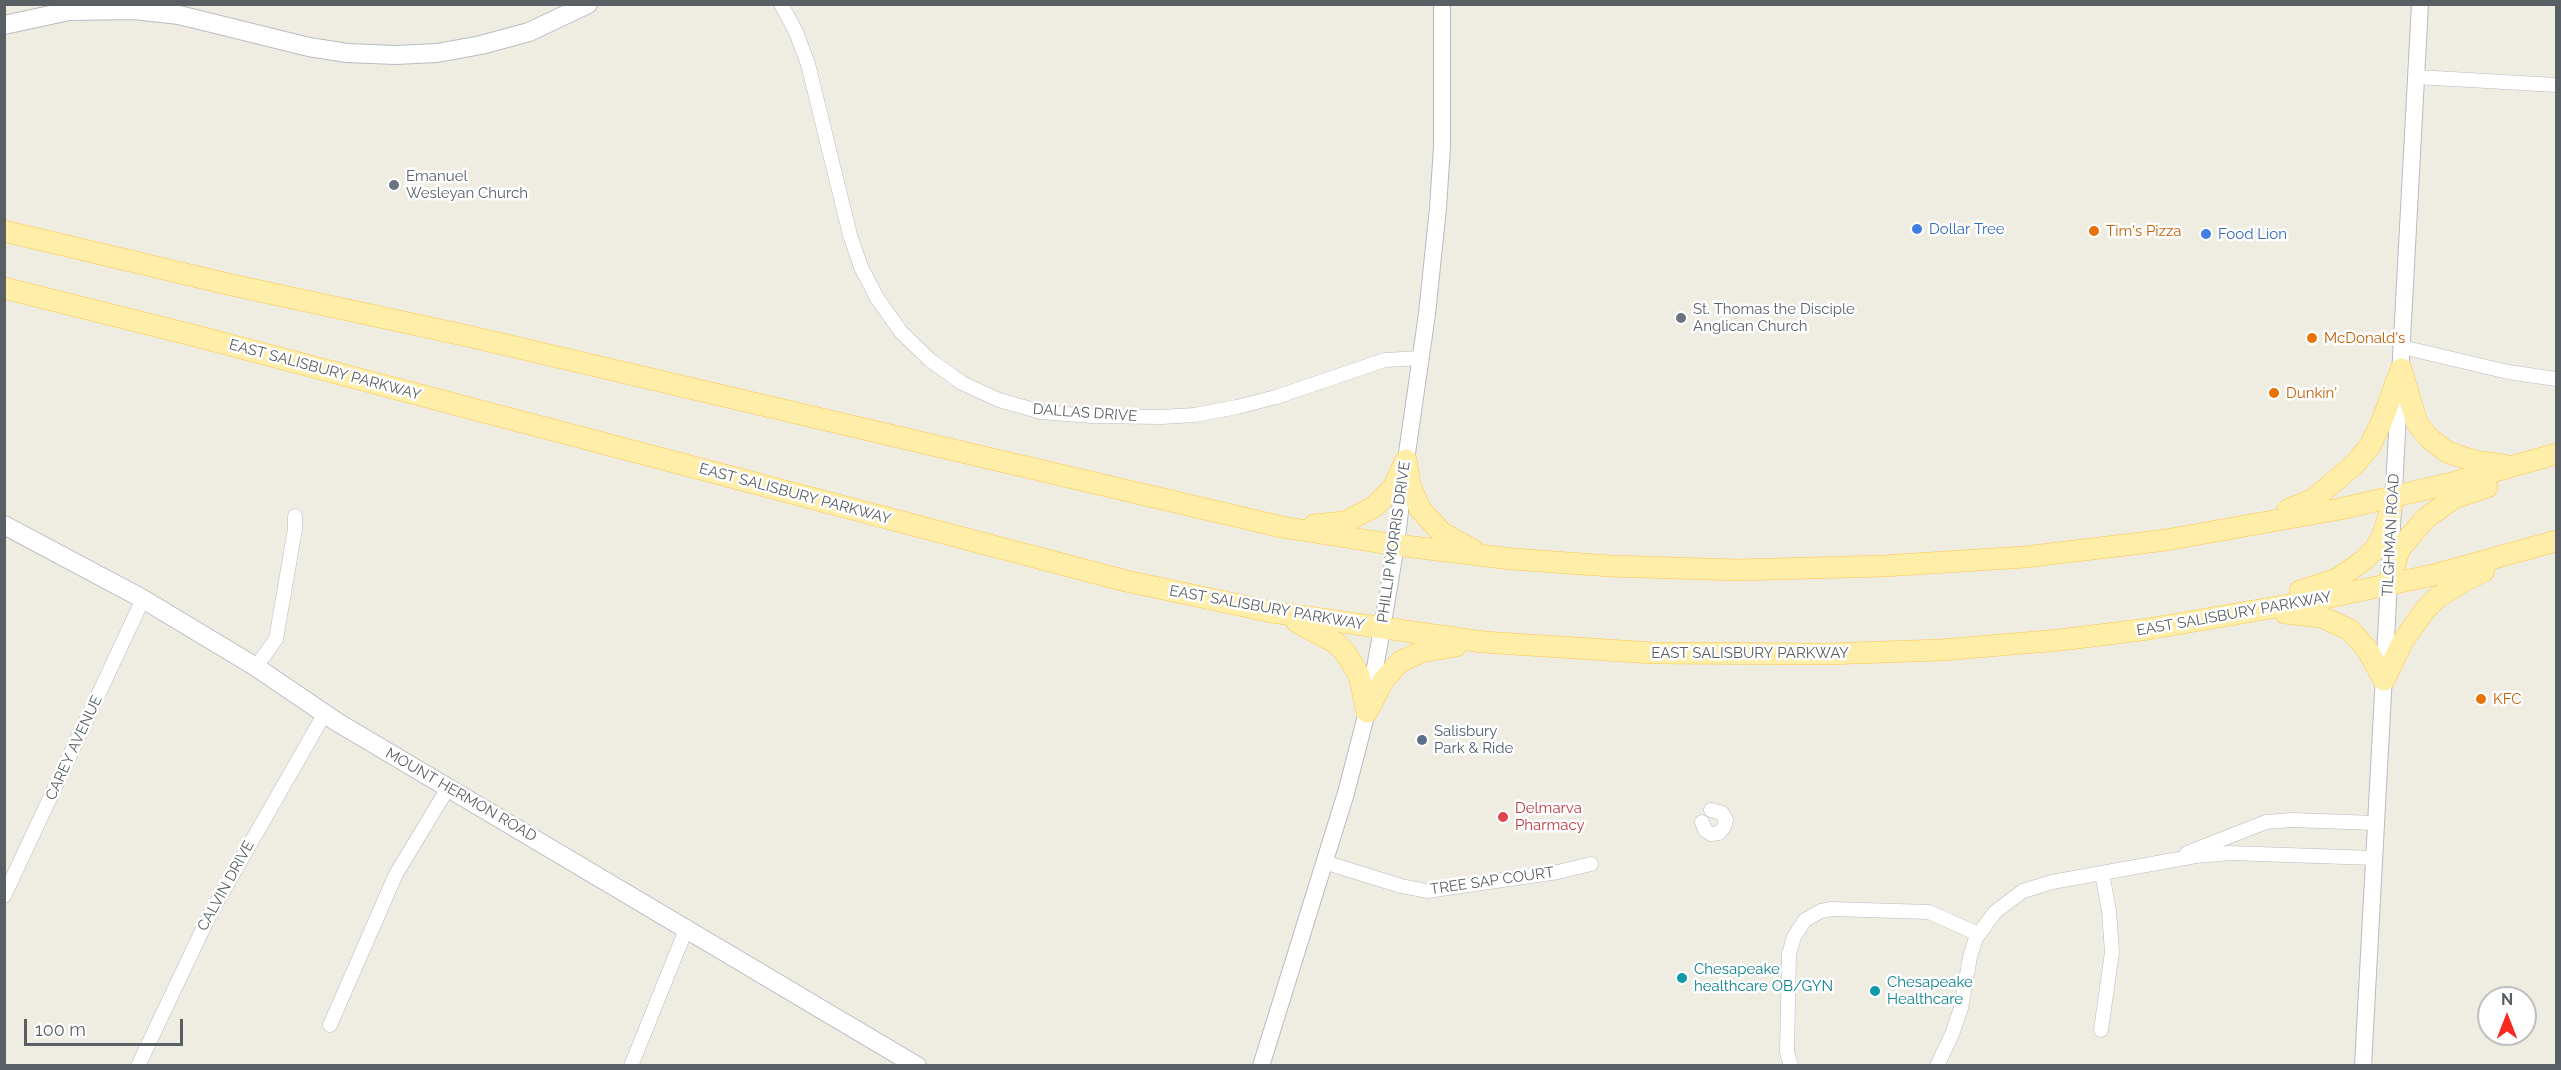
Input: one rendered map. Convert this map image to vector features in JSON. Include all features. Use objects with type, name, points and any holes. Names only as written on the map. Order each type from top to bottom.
[{"type":"main road","points":[[4,25],[69,11],[134,9],[179,15],[309,47],[395,55],[437,53],[481,45],[530,32],[588,4]]},
{"type":"main road","points":[[4,231],[232,285],[468,336],[1281,527],[1396,545],[1588,565],[1683,569],[1894,566],[2077,552],[2248,526],[2394,497],[2556,454]]},
{"type":"main road","name":"EAST SALISBURY PARKWAY","points":[[4,288],[43,296],[1114,578],[1272,612],[1483,642],[1653,653],[1826,654],[1997,645],[2148,629],[2248,613],[2388,585],[2556,541]]},
{"type":"main road","points":[[2401,369],[2417,423],[2429,438],[2447,452],[2474,461],[2512,467]]},
{"type":"main road","points":[[2248,526],[2314,499],[2355,464],[2370,446],[2382,422],[2401,369]]},
{"type":"main road","points":[[1281,527],[1345,522],[1360,516],[1384,499],[1393,488],[1406,459]]},
{"type":"main road","points":[[1406,459],[1414,498],[1432,524],[1454,540],[1488,556]]},
{"type":"main road","points":[[2388,585],[2396,556],[2406,540],[2442,505],[2466,493],[2556,466]]},
{"type":"main road","points":[[2148,629],[2175,613],[2286,594],[2337,579],[2364,560],[2376,548],[2388,523],[2394,497]]},
{"type":"main road","name":"MOUNT HERMON ROAD","points":[[4,525],[143,599],[448,788],[687,927],[917,1065]]},
{"type":"main road","points":[[2384,680],[2408,633],[2438,597],[2464,581],[2524,551]]},
{"type":"main road","points":[[1272,612],[1321,633],[1345,652],[1359,675],[1366,712]]},
{"type":"main road","points":[[2248,613],[2308,615],[2338,623],[2358,638],[2384,680]]},
{"type":"main road","points":[[1366,712],[1387,675],[1409,656],[1429,650],[1483,642]]},
{"type":"street","name":"DALLAS DRIVE","points":[[781,4],[802,46],[811,74],[850,235],[861,267],[877,298],[901,332],[930,360],[962,383],[999,400],[1041,412],[1091,416],[1161,417],[1195,415],[1237,407],[1295,391],[1384,360],[1421,358]]},
{"type":"street","name":"PHILLIP MORRIS DRIVE","points":[[1261,1065],[1346,793],[1366,712],[1382,629],[1396,545],[1421,358],[1438,208],[1442,147],[1442,4]]},
{"type":"street","name":"TILGHMAN ROAD","points":[[2363,1065],[2420,4]]},
{"type":"street","points":[[2417,77],[2556,85]]},
{"type":"street","points":[[2402,346],[2508,372],[2556,378]]},
{"type":"street","points":[[256,667],[276,639],[295,516]]},
{"type":"street","name":"CAREY AVENUE","points":[[4,896],[143,599]]},
{"type":"street","name":"CALVIN DRIVE","points":[[138,1065],[210,914],[325,713]]},
{"type":"street","points":[[330,1026],[396,874],[448,788]]},
{"type":"street","points":[[1702,822],[1705,830],[1711,834],[1722,831],[1726,824],[1724,816],[1718,811],[1711,810]]},
{"type":"street","points":[[2170,861],[2234,833],[2266,822],[2291,820],[2376,823]]},
{"type":"street","points":[[1938,1065],[1953,1034],[1961,1008],[1972,950],[1978,934],[1995,912],[2024,891],[2045,884],[2102,873],[2230,853],[2374,858]]},
{"type":"street","name":"TREE SAP COURT","points":[[1324,862],[1401,886],[1427,891],[1558,872],[1590,864]]},
{"type":"street","points":[[2101,1030],[2112,952],[2102,873]]},
{"type":"street","points":[[1787,1061],[1790,949],[1798,929],[1812,915],[1821,911],[1842,908],[1929,912],[1978,934]]},
{"type":"street","points":[[631,1065],[687,927]]},
{"type":"place","name":"Emanuel Wesleyan Church","points":[[394,185]]},
{"type":"place","name":"Dollar Tree","points":[[1917,229]]},
{"type":"place","name":"Tim's Pizza","points":[[2094,231]]},
{"type":"place","name":"Food Lion","points":[[2206,234]]},
{"type":"place","name":"St. Thomas the Disciple Anglican Church","points":[[1681,318]]},
{"type":"place","name":"McDonald's","points":[[2312,338]]},
{"type":"place","name":"Dunkin'","points":[[2274,393]]},
{"type":"place","name":"KFC","points":[[2481,699]]},
{"type":"place","name":"Salisbury Park & Ride","points":[[1422,740]]},
{"type":"place","name":"Delmarva Pharmacy","points":[[1503,817]]},
{"type":"place","name":"Chesapeake healthcare OB/GYN","points":[[1682,978]]},
{"type":"place","name":"Chesapeake Healthcare","points":[[1875,991]]}]
